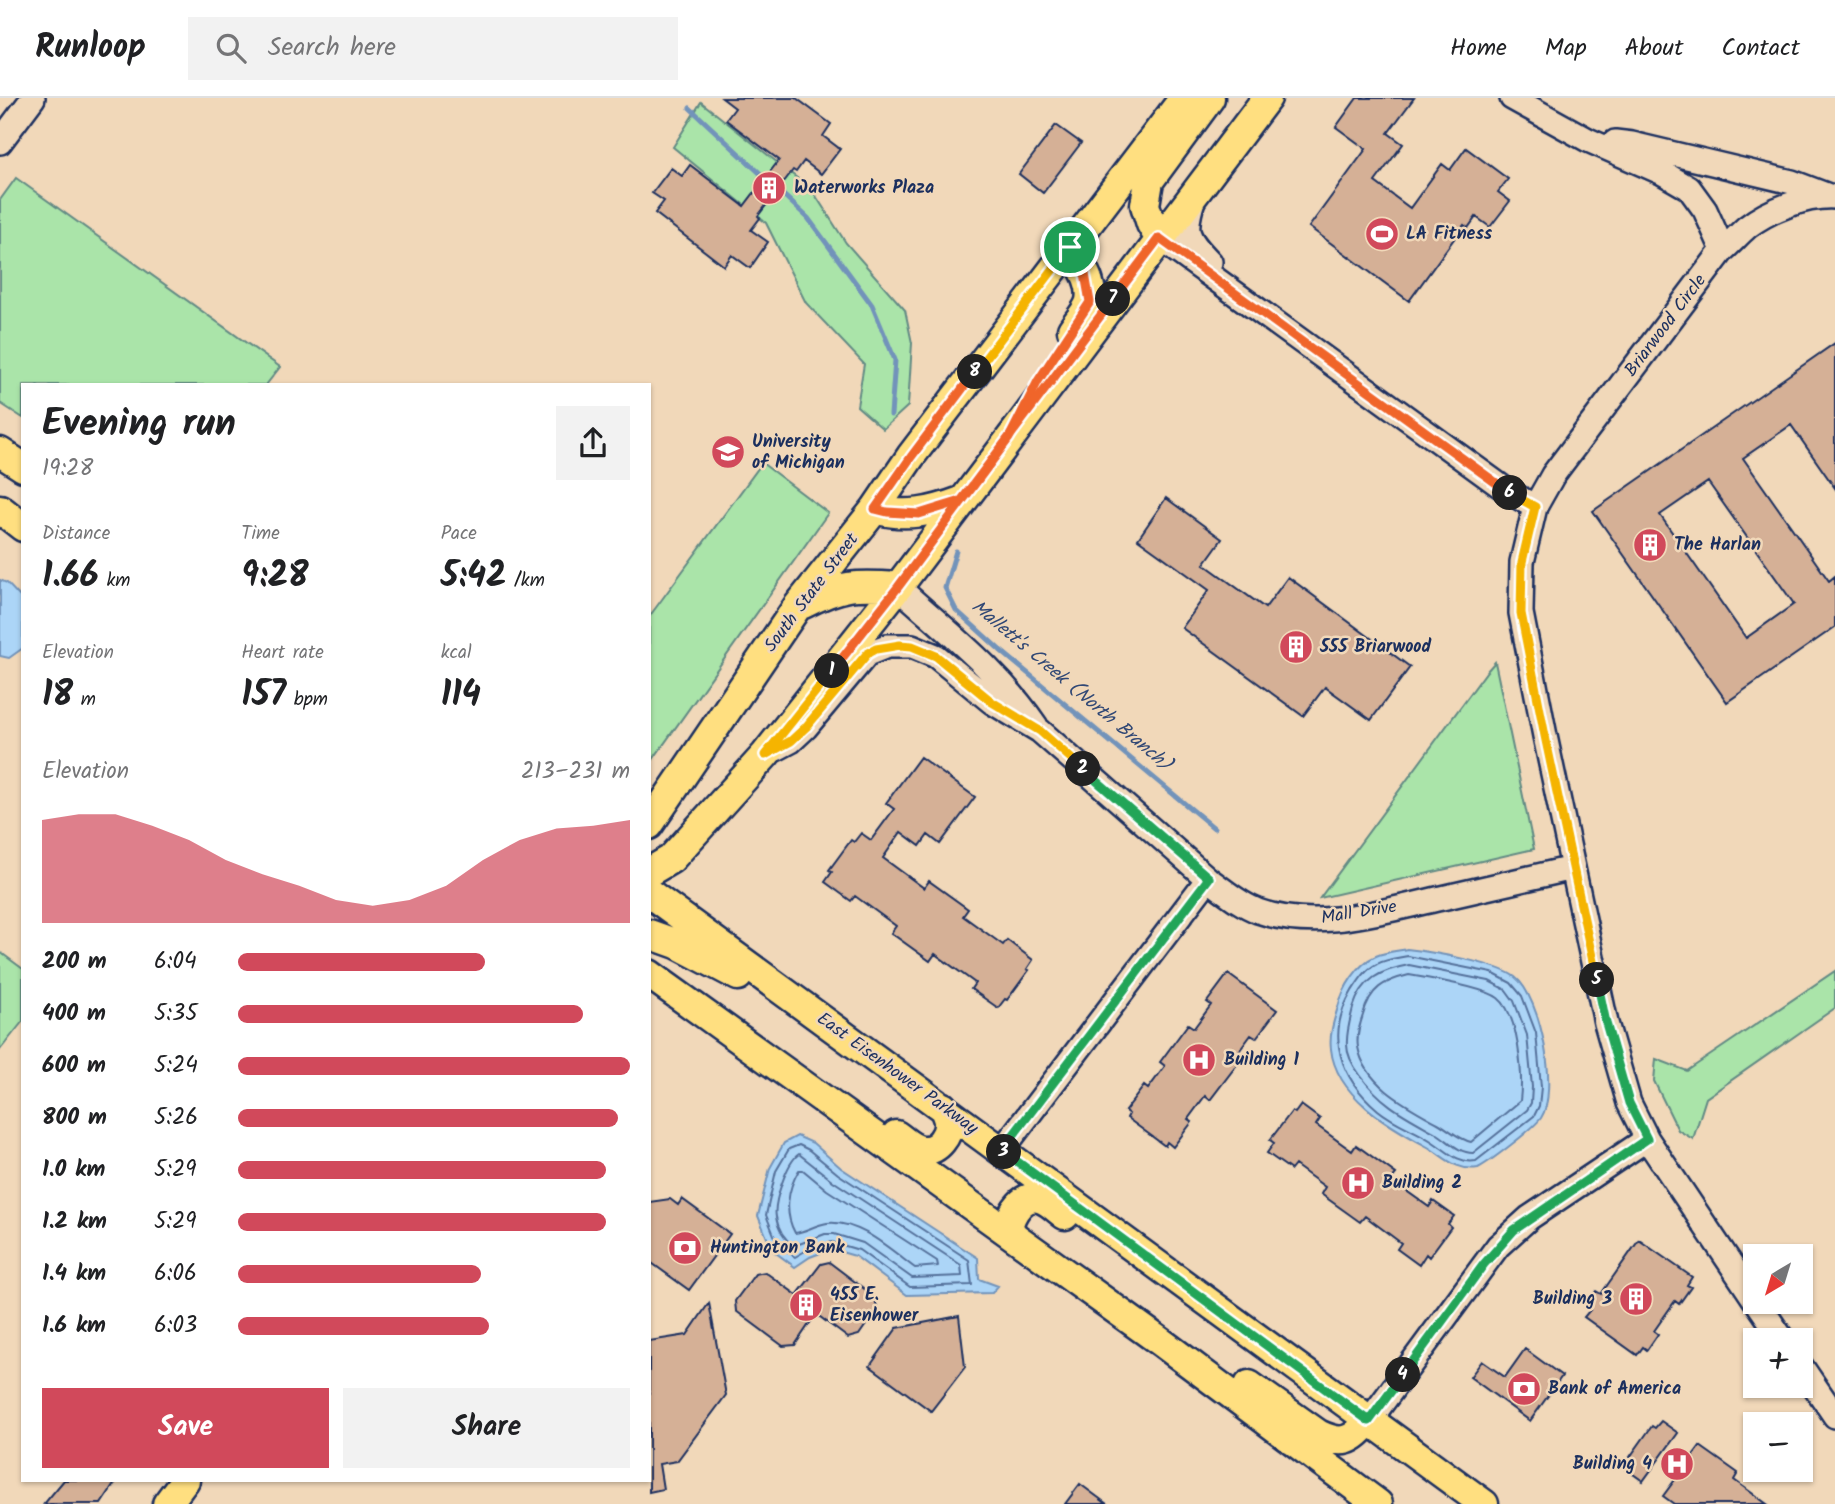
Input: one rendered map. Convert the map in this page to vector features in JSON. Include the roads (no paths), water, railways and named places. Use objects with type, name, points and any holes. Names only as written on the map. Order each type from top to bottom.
[{"type":"main road","name":"South State Street","points":[[651,822],[797,607],[875,509],[911,457],[1184,98]]},
{"type":"main road","points":[[1159,238],[1145,205],[1149,181],[1210,98]]},
{"type":"main road","points":[[651,871],[671,859],[765,755],[898,587],[1266,98]]},
{"type":"main road","points":[[1009,438],[1038,381],[1090,302],[1085,274],[1070,247]]},
{"type":"main road","points":[[0,452],[21,466]]},
{"type":"main road","points":[[875,509],[919,514],[961,501]]},
{"type":"main road","points":[[797,607],[845,586],[859,584],[898,587]]},
{"type":"main road","name":"East Eisenhower Parkway","points":[[651,894],[1484,1504]]},
{"type":"main road","points":[[651,935],[710,960],[740,977],[851,1058],[908,1082]]},
{"type":"main road","points":[[651,975],[1015,1237],[1378,1504]]},
{"type":"main road","points":[[684,997],[731,1015],[913,1147],[926,1151],[936,1147],[946,1136],[948,1122],[943,1107]]},
{"type":"main road","points":[[1015,1237],[1008,1228],[1015,1209],[1029,1199],[1042,1199],[1197,1309],[1241,1327]]},
{"type":"main road","points":[[1068,1276],[1130,1298],[1318,1434],[1341,1441],[1352,1439],[1369,1421]]},
{"type":"main road","points":[[167,1504],[184,1482]]},
{"type":"street","points":[[0,142],[33,98]]},
{"type":"street","points":[[1512,98],[1588,140],[1663,173],[1689,188],[1705,211],[1723,250]]},
{"type":"street","points":[[1588,140],[1632,144],[1792,182],[1832,196]]},
{"type":"street","points":[[1195,192],[1186,222],[1191,242],[1248,302]]},
{"type":"street","name":"Briarwood Circle","points":[[1743,1282],[1647,1139],[1629,1103],[1606,1023],[1521,613],[1522,562],[1535,507],[1553,475],[1723,250],[1747,227],[1769,214],[1797,203],[1832,196]]},
{"type":"street","points":[[1159,238],[1506,490],[1535,507]]},
{"type":"street","name":"Mall Drive","points":[[898,587],[992,672],[1018,700],[1040,731]]},
{"type":"street","name":"Mall Drive","points":[[765,755],[791,741],[806,727],[867,654],[876,649],[912,646],[936,656],[992,702],[1040,731],[1209,878],[1238,901],[1256,910],[1287,918],[1319,920],[1368,915],[1573,868]]},
{"type":"street","points":[[1002,1150],[1209,878]]},
{"type":"street","points":[[1369,1421],[1498,1247],[1529,1219],[1647,1139]]},
{"type":"street","points":[[1813,1384],[1835,1416]]},
{"type":"water","points":[[0,580],[7,583],[21,598],[21,649],[9,658],[0,656]]},
{"type":"water","points":[[1407,949],[1464,959],[1506,972],[1515,977],[1533,1004],[1548,1067],[1546,1105],[1541,1118],[1530,1129],[1478,1168],[1463,1168],[1450,1162],[1381,1119],[1354,1095],[1335,1066],[1331,1033],[1347,985],[1369,960]]},
{"type":"water","points":[[797,1136],[813,1143],[841,1168],[978,1258],[979,1279],[998,1286],[992,1293],[907,1295],[855,1256],[831,1249],[810,1257],[795,1267],[772,1250],[758,1216],[770,1168],[784,1143]]},
{"type":"waterway","name":"Mallett's Creek (North Branch)","points":[[690,108],[808,218],[872,305],[895,360],[891,415]]},
{"type":"waterway","name":"Mallett's Creek (North Branch)","points":[[956,551],[945,588],[956,610],[1000,650],[1214,828]]},
{"type":"place","name":"Waterworks Plaza","points":[[769,188]]},
{"type":"place","name":"LA Fitness","points":[[1382,234]]},
{"type":"place","name":"University of Michigan","points":[[728,452]]},
{"type":"place","name":"The Harlan","points":[[1650,545]]},
{"type":"place","name":"555 Briarwood","points":[[1296,647]]},
{"type":"place","name":"Building 1","points":[[1199,1060]]},
{"type":"place","name":"Building 2","points":[[1358,1183]]},
{"type":"place","name":"Huntington Bank","points":[[685,1248]]},
{"type":"place","name":"Building 3","points":[[1636,1299]]},
{"type":"place","name":"455 E. Eisenhower","points":[[806,1305]]},
{"type":"place","name":"Bank of America","points":[[1524,1389]]},
{"type":"place","name":"Building 4","points":[[1677,1464]]}]
